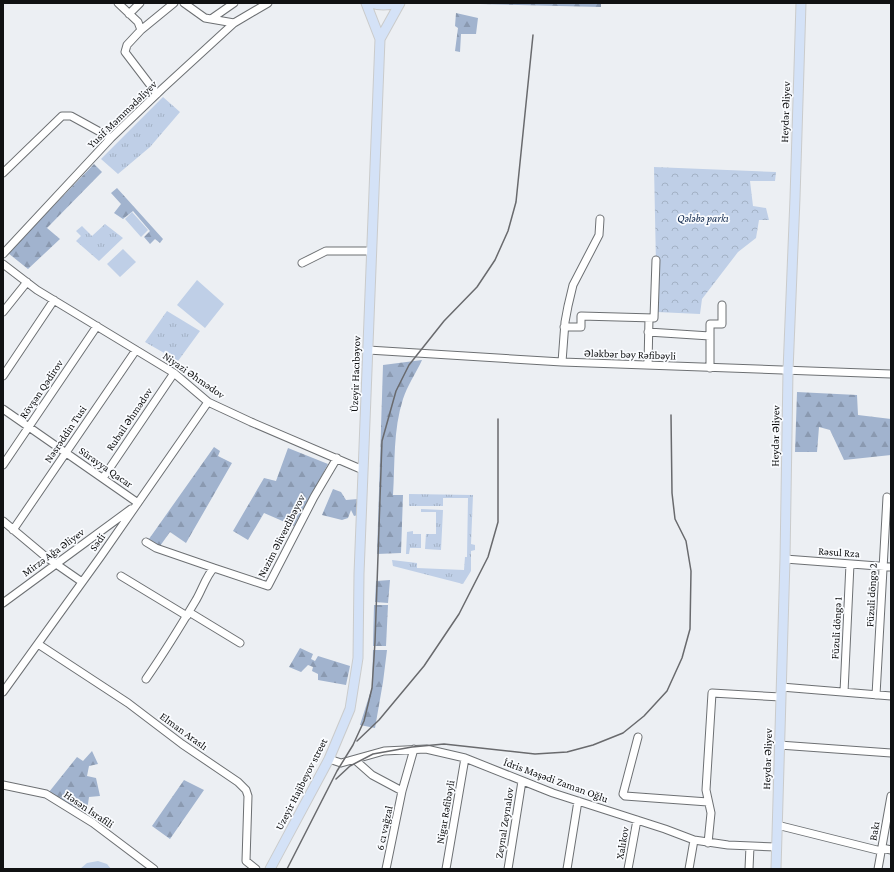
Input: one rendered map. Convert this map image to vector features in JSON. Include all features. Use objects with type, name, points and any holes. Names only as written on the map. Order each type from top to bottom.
[{"type":"main road","points":[[366,3],[380,39]]},
{"type":"main road","points":[[371,3],[379,6],[388,6],[396,3]]},
{"type":"main road","points":[[380,39],[400,3]]},
{"type":"main road","name":"Heydər Əliyev","points":[[776,869],[785,559],[788,371],[801,3]]},
{"type":"main road","name":"Üzeyir Hacıbəyov","points":[[330,759],[350,709],[358,658],[363,470],[380,39]]},
{"type":"main road","name":"Uzeyir Hajibeyov street","points":[[270,869],[330,759]]},
{"type":"street","points":[[118,3],[138,22],[141,30]]},
{"type":"street","points":[[129,14],[140,3]]},
{"type":"street","points":[[157,94],[125,52],[125,49],[141,30],[174,3]]},
{"type":"street","points":[[184,3],[205,18],[234,23]]},
{"type":"street","points":[[211,19],[234,3]]},
{"type":"street","name":"Yusif Məmmədəliyev","points":[[3,254],[111,138],[157,94],[234,23],[268,3]]},
{"type":"street","points":[[3,173],[62,116],[71,116],[111,138]]},
{"type":"street","points":[[562,362],[564,327],[573,285],[599,235],[600,219]]},
{"type":"street","points":[[302,263],[326,251],[372,251]]},
{"type":"street","points":[[564,327],[581,327],[581,316],[654,318],[656,260]]},
{"type":"street","name":"Niyazi Əhmədov","points":[[3,264],[26,282],[54,300],[174,373],[208,402],[363,470]]},
{"type":"street","points":[[3,312],[26,282]]},
{"type":"street","points":[[3,376],[54,300]]},
{"type":"street","points":[[710,368],[710,324],[722,324],[722,305]]},
{"type":"street","points":[[648,365],[649,318]]},
{"type":"street","name":"Rövşən Qədirov","points":[[3,464],[97,326]]},
{"type":"street","points":[[648,332],[710,336]]},
{"type":"street","name":"Nəsrəddin Tusi","points":[[13,530],[136,350]]},
{"type":"street","name":"Ələkbər bəy Rəfibəyli","points":[[368,350],[562,362],[891,374]]},
{"type":"street","name":"Rubail Əhmədov","points":[[103,478],[174,373]]},
{"type":"street","name":"Sədi","points":[[3,692],[208,402]]},
{"type":"street","name":"Sürayya Qacar","points":[[3,409],[103,478],[137,504]]},
{"type":"street","name":"Nazim Əliverdibəyov","points":[[214,568],[268,586],[336,458]]},
{"type":"street","name":"Füzuli döngə 2","points":[[876,695],[888,567],[887,497]]},
{"type":"street","name":"Mirzə Ağa Əliyev","points":[[3,603],[137,504]]},
{"type":"street","points":[[3,521],[56,564],[82,582]]},
{"type":"street","points":[[146,542],[156,548],[214,568],[169,646],[146,679]]},
{"type":"street","name":"Rəsul Rza","points":[[785,559],[888,567]]},
{"type":"street","name":"Füzuli döngə 1","points":[[844,692],[850,564]]},
{"type":"street","points":[[121,576],[240,643]]},
{"type":"street","name":"Elman Araslı","points":[[38,644],[128,703],[182,744],[238,782],[246,790],[248,796],[246,861],[256,869]]},
{"type":"street","points":[[781,686],[891,696]]},
{"type":"street","points":[[708,843],[711,813],[706,790],[712,693],[781,697]]},
{"type":"street","points":[[638,737],[624,794],[625,796],[708,802]]},
{"type":"street","points":[[779,745],[891,753]]},
{"type":"street","name":"6 cı vağzal","points":[[386,869],[402,791],[414,749]]},
{"type":"street","name":"İdris Məşədi Zaman Oğlu","points":[[330,759],[341,763],[384,751],[426,749],[465,758],[553,793],[665,829],[694,840],[708,843],[776,847]]},
{"type":"street","name":"Nigar Rəfibəyli","points":[[446,869],[465,758]]},
{"type":"street","points":[[354,760],[372,775],[402,791]]},
{"type":"street","name":"Zeynal Zeynalov","points":[[508,869],[522,781]]},
{"type":"street","name":"Həsən İsrafili","points":[[3,785],[46,794],[93,823],[154,869]]},
{"type":"street","name":"Bakı","points":[[878,869],[891,796]]},
{"type":"street","points":[[567,869],[578,801]]},
{"type":"street","name":"Xalıkov","points":[[628,869],[637,820]]},
{"type":"street","points":[[777,825],[882,850],[891,850]]},
{"type":"street","points":[[689,869],[694,840]]},
{"type":"street","points":[[748,869],[750,846]]},
{"type":"green space","points":[[439,3],[601,3],[601,7]]},
{"type":"green space","points":[[456,13],[478,18],[476,34],[461,34],[460,52],[455,51],[458,28],[455,26]]},
{"type":"green space","points":[[163,97],[180,112],[150,147],[118,174],[101,159]]},
{"type":"green space","points":[[94,164],[102,172],[47,228],[60,239],[28,269],[8,253]]},
{"type":"green space","name":"Qələbə parkı","points":[[654,167],[776,172],[775,181],[750,181],[753,206],[766,208],[769,220],[759,220],[756,238],[738,252],[702,299],[700,314],[657,312]]},
{"type":"green space","points":[[117,188],[163,239],[160,243],[155,239],[150,244],[144,237],[150,231],[133,211],[123,219],[114,213],[121,204],[111,193]]},
{"type":"green space","points":[[132,212],[148,230],[141,237],[125,219]]},
{"type":"green space","points":[[105,224],[123,238],[99,261],[76,241],[81,236],[76,231],[82,226],[92,236]]},
{"type":"green space","points":[[123,249],[136,262],[120,277],[107,264]]},
{"type":"green space","points":[[197,280],[224,304],[205,328],[177,305]]},
{"type":"green space","points":[[167,311],[200,331],[178,361],[145,342]]},
{"type":"green space","points":[[422,360],[403,399],[396,435],[393,495],[403,495],[401,553],[377,554],[383,365]]},
{"type":"green space","points":[[797,392],[857,395],[858,415],[891,419],[891,455],[844,460],[830,430],[819,427],[817,452],[795,452]]},
{"type":"green space","points":[[214,447],[220,451],[218,456],[232,463],[186,543],[170,532],[160,546],[149,539]]},
{"type":"green space","points":[[288,448],[328,464],[294,526],[264,513],[248,540],[233,531],[264,478],[276,481]]},
{"type":"green space","points":[[333,489],[341,492],[346,500],[358,499],[358,515],[354,516],[351,510],[348,518],[342,520],[322,515]]},
{"type":"green space","points":[[409,494],[473,495],[471,544],[475,545],[475,550],[471,551],[471,571],[463,584],[393,566],[392,560],[417,563],[417,568],[464,570],[465,557],[467,557],[468,498],[443,498],[443,506],[409,506]]},
{"type":"green space","points":[[421,509],[443,510],[441,550],[425,549],[426,534],[436,534],[436,512],[421,512]]},
{"type":"green space","points":[[413,531],[413,534],[421,534],[421,548],[410,548],[409,554],[406,554],[407,532]]},
{"type":"green space","points":[[390,580],[388,603],[375,602],[376,581]]},
{"type":"green space","points":[[374,605],[388,605],[386,646],[373,646]]},
{"type":"green space","points":[[300,648],[313,654],[311,659],[315,661],[318,656],[350,666],[346,685],[318,680],[318,674],[312,671],[313,667],[308,665],[301,672],[289,667]]},
{"type":"green space","points":[[373,650],[387,650],[375,728],[360,725],[372,687]]},
{"type":"green space","points":[[92,751],[98,764],[89,766],[87,776],[96,778],[100,796],[89,797],[86,817],[49,792],[77,757],[83,761]]},
{"type":"green space","points":[[184,780],[204,790],[170,839],[152,826]]},
{"type":"green space","points":[[98,861],[107,864],[111,869],[80,869],[87,863]]},
{"type":"railway","points":[[287,869],[337,771],[353,745],[364,721],[372,688],[375,642],[382,441],[396,391],[409,365],[444,321],[477,287],[495,260],[508,231],[516,202],[533,35]]},
{"type":"railway","points":[[336,779],[350,766],[373,754],[412,747],[444,744],[535,754],[567,752],[593,745],[623,733],[644,716],[667,691],[682,658],[690,629],[691,571],[686,541],[675,519],[672,493],[671,415]]},
{"type":"railway","points":[[357,741],[379,720],[424,666],[459,614],[488,557],[498,522],[498,419]]}]
